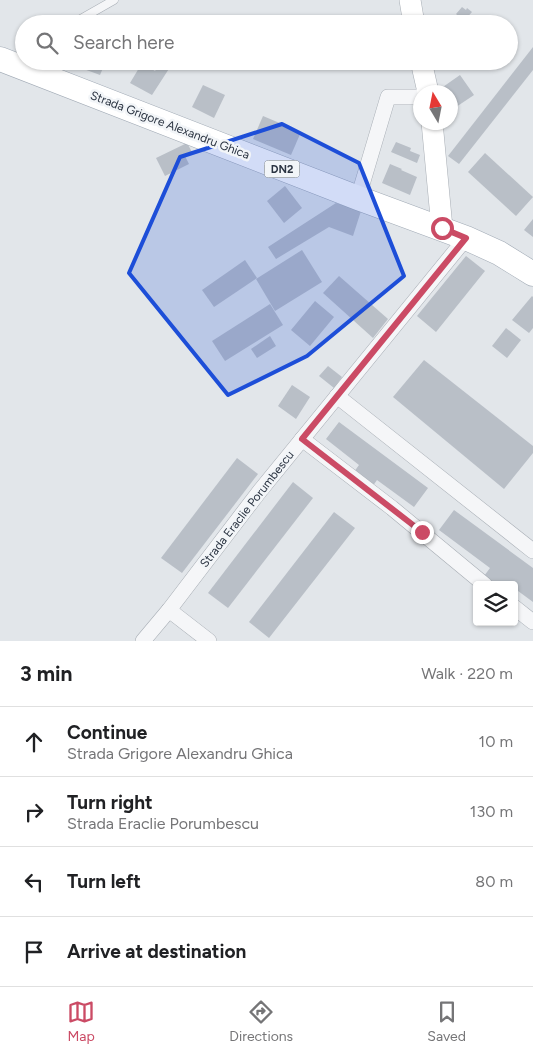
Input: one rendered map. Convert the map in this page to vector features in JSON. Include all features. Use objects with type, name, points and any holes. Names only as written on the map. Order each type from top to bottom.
[{"type":"main road","name":"DN2","points":[[0,59],[15,62]]},
{"type":"main road","name":"Strada Grigore Alexandru Ghica","points":[[41,70],[358,198],[442,228],[499,253],[533,274]]},
{"type":"street","points":[[410,0],[412,15]]},
{"type":"street","points":[[423,70],[426,85]]},
{"type":"street","points":[[358,198],[388,97],[413,97]]},
{"type":"street","points":[[433,130],[442,228]]},
{"type":"street","name":"Strada Eraclie Porumbescu","points":[[143,641],[259,492],[466,238]]},
{"type":"street","points":[[337,396],[533,551]]},
{"type":"street","points":[[302,439],[392,508],[480,581]]},
{"type":"street","points":[[169,610],[209,641]]},
{"type":"street","points":[[518,610],[533,622]]},
{"type":"lane","points":[[88,15],[114,0]]},
{"type":"highlighted area","points":[[282,124],[359,163],[404,276],[307,356],[228,395],[129,273],[180,157]]},
{"type":"building","points":[[462,7],[472,12],[469,15],[456,14]]},
{"type":"building","points":[[533,47],[533,70],[459,164],[448,156],[515,70],[518,70],[518,66]]},
{"type":"building","points":[[86,70],[102,70],[100,75]]},
{"type":"building","points":[[138,70],[168,70],[152,95],[130,83]]},
{"type":"building","points":[[460,75],[474,95],[458,106],[458,85],[446,85]]},
{"type":"building","points":[[203,85],[225,95],[214,118],[192,107]]},
{"type":"building","points":[[263,116],[301,132],[291,155],[253,139]]},
{"type":"building","points":[[396,142],[411,148],[410,151],[420,155],[417,163],[391,152]]},
{"type":"building","points":[[187,143],[192,152],[185,156],[189,164],[165,176],[156,158]]},
{"type":"building","points":[[485,153],[533,197],[516,216],[468,172]]},
{"type":"building","points":[[390,164],[417,177],[410,195],[382,183]]},
{"type":"building","points":[[285,186],[302,208],[284,223],[267,201]]},
{"type":"building","points":[[336,203],[361,211],[353,236],[329,227],[276,259],[268,247]]},
{"type":"building","points":[[533,219],[533,237],[524,230]]},
{"type":"building","points":[[302,250],[322,282],[275,311],[256,279]]},
{"type":"building","points":[[466,256],[485,271],[436,332],[417,316]]},
{"type":"building","points":[[245,260],[257,278],[214,307],[202,290]]},
{"type":"building","points":[[339,276],[388,319],[373,338],[323,293]]},
{"type":"building","points":[[532,296],[533,328],[529,333],[512,320]]},
{"type":"building","points":[[315,301],[334,317],[310,346],[291,330]]},
{"type":"building","points":[[270,304],[283,325],[225,361],[212,341]]},
{"type":"building","points":[[506,328],[521,340],[507,358],[492,346]]},
{"type":"building","points":[[270,336],[276,346],[257,358],[251,349]]},
{"type":"building","points":[[424,360],[533,446],[533,453],[504,489],[393,397]]},
{"type":"building","points":[[328,366],[342,377],[334,388],[319,376]]},
{"type":"building","points":[[292,385],[310,397],[296,419],[278,406]]},
{"type":"building","points":[[339,422],[428,488],[414,507],[377,480],[370,490],[351,476],[359,465],[326,439]]},
{"type":"building","points":[[237,458],[258,474],[182,573],[161,558]]},
{"type":"building","points":[[293,482],[313,498],[228,608],[208,593]]},
{"type":"building","points":[[454,510],[533,568],[533,602],[518,591],[518,581],[482,581],[481,580],[490,568],[439,530]]},
{"type":"building","points":[[334,512],[355,528],[269,638],[249,622]]},
{"type":"route","points":[[422,532],[302,439],[466,238],[442,228]]}]
